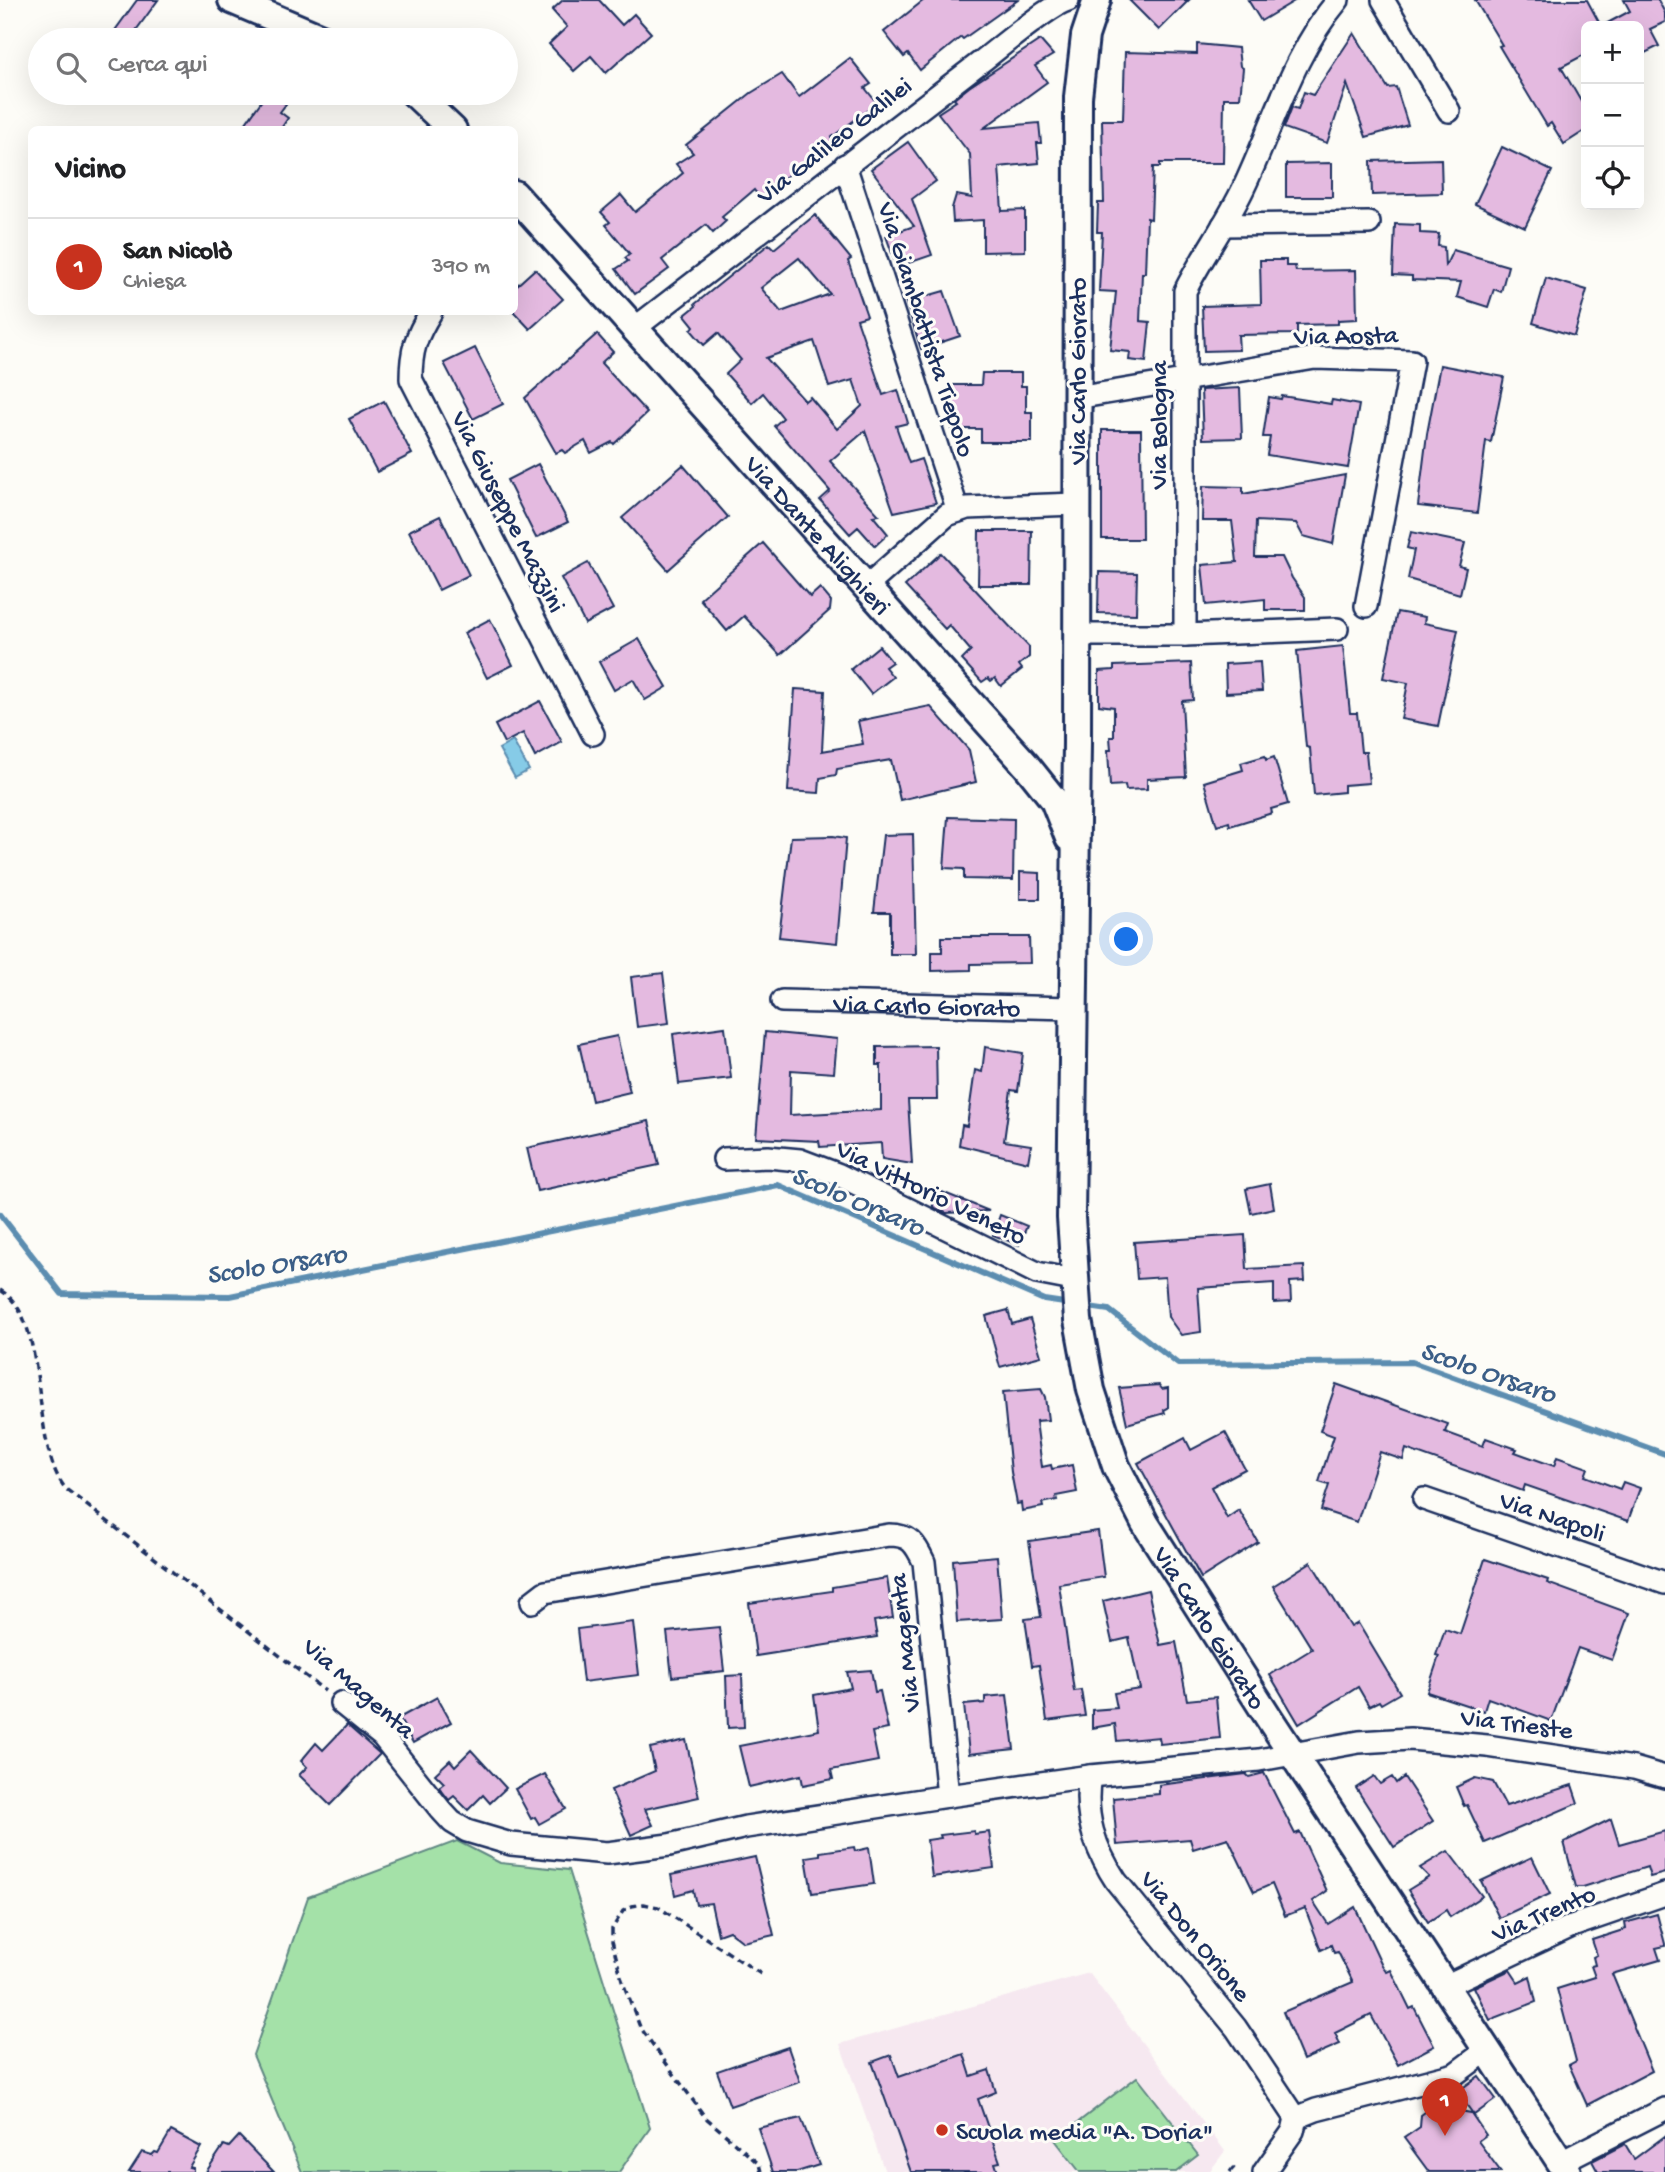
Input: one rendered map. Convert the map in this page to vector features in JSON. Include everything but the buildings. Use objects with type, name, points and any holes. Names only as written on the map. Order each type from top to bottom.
[{"type":"street","points":[[232,0],[298,28]]},
{"type":"street","name":"Via Galileo Galilei","points":[[635,328],[1039,18],[1068,0]]},
{"type":"street","name":"Via Carlo Giorato","points":[[1097,0],[1085,36],[1078,97],[1077,743],[1071,1218],[1078,1320],[1091,1390],[1116,1466],[1139,1512],[1179,1579],[1564,2167]]},
{"type":"street","name":"Via Bologna","points":[[1185,635],[1185,291],[1243,189],[1295,67],[1338,0]]},
{"type":"street","points":[[1384,0],[1449,111]]},
{"type":"street","points":[[427,105],[449,126]]},
{"type":"street","name":"Via Giambattista Tiepolo","points":[[845,165],[958,511]]},
{"type":"street","name":"Via Dante Alighieri","points":[[518,198],[1026,765],[1054,800],[1066,827],[1074,867]]},
{"type":"street","points":[[1223,225],[1369,223]]},
{"type":"street","name":"Via Giuseppe Mazzini","points":[[429,315],[418,334],[411,356],[411,379],[593,734]]},
{"type":"street","name":"Via Aosta","points":[[1076,398],[1315,358],[1412,361],[1366,606]]},
{"type":"street","points":[[867,586],[937,522],[958,511],[967,508],[1076,504]]},
{"type":"street","points":[[1077,635],[1185,635],[1337,629]]},
{"type":"street","points":[[1026,765],[1038,769],[1054,766],[1070,754],[1077,743]]},
{"type":"street","name":"Via Carlo Giorato","points":[[1054,800],[1067,778],[1077,743]]},
{"type":"street","name":"Via Carlo Giorato","points":[[782,1001],[1072,1008]]},
{"type":"street","name":"Via Vittorio Veneto","points":[[724,1159],[768,1157],[800,1160],[837,1174],[1037,1273],[1074,1285]]},
{"type":"street","name":"Via Napoli","points":[[1424,1499],[1665,1583]]},
{"type":"street","name":"Via Magenta","points":[[532,1602],[545,1592],[889,1535],[901,1535],[910,1539],[924,1562],[948,1796]]},
{"type":"street","name":"Via Magenta","points":[[341,1703],[382,1736],[452,1822],[467,1831],[511,1844],[607,1853],[669,1845],[746,1828],[1090,1776],[1259,1760],[1299,1763]]},
{"type":"street","name":"Via Trieste","points":[[1299,1763],[1323,1758],[1359,1742],[1410,1739],[1477,1745],[1634,1768],[1665,1777]]},
{"type":"street","name":"Via Don Orione","points":[[1090,1776],[1089,1812],[1098,1851],[1104,1863],[1236,2028],[1296,2118]]},
{"type":"street","name":"Via Trento","points":[[1445,1986],[1572,1926],[1665,1894]]},
{"type":"street","points":[[1264,2172],[1293,2132],[1296,2118],[1316,2110],[1455,2074],[1488,2050]]},
{"type":"street","points":[[1564,2167],[1665,2109]]},
{"type":"path","name":"Via Magenta","points":[[0,1290],[18,1307],[32,1351],[51,1459],[55,1474],[66,1489],[341,1703]]},
{"type":"path","points":[[761,1974],[658,1907],[644,1904],[632,1906],[618,1918],[612,1929],[612,1941],[622,1980],[640,2027],[705,2117],[759,2164],[761,2172]]},
{"type":"path","points":[[1230,2172],[1233,2168],[1238,2172]]},
{"type":"shaded area","points":[[1089,1973],[1225,2151],[1209,2172],[885,2172],[840,2044]]},
{"type":"green space","points":[[457,1841],[500,1863],[569,1870],[650,2128],[619,2172],[302,2172],[253,2055],[308,1897]]},
{"type":"green space","points":[[1137,2077],[1198,2155],[1176,2172],[1080,2172],[1055,2140]]},
{"type":"water","points":[[513,741],[529,770],[515,778],[499,749]]},
{"type":"waterway","name":"Scolo Orsaro","points":[[0,1214],[62,1294],[230,1296],[778,1185],[1044,1300],[1071,1304]]},
{"type":"waterway","name":"Scolo Orsaro","points":[[1082,1306],[1109,1310],[1178,1364],[1412,1362],[1665,1454]]},
{"type":"place","name":"Scuola media \"A. Doria\"","points":[[942,2130]]},
{"type":"place","name":"San Nicolò","points":[[1445,2136]]}]
